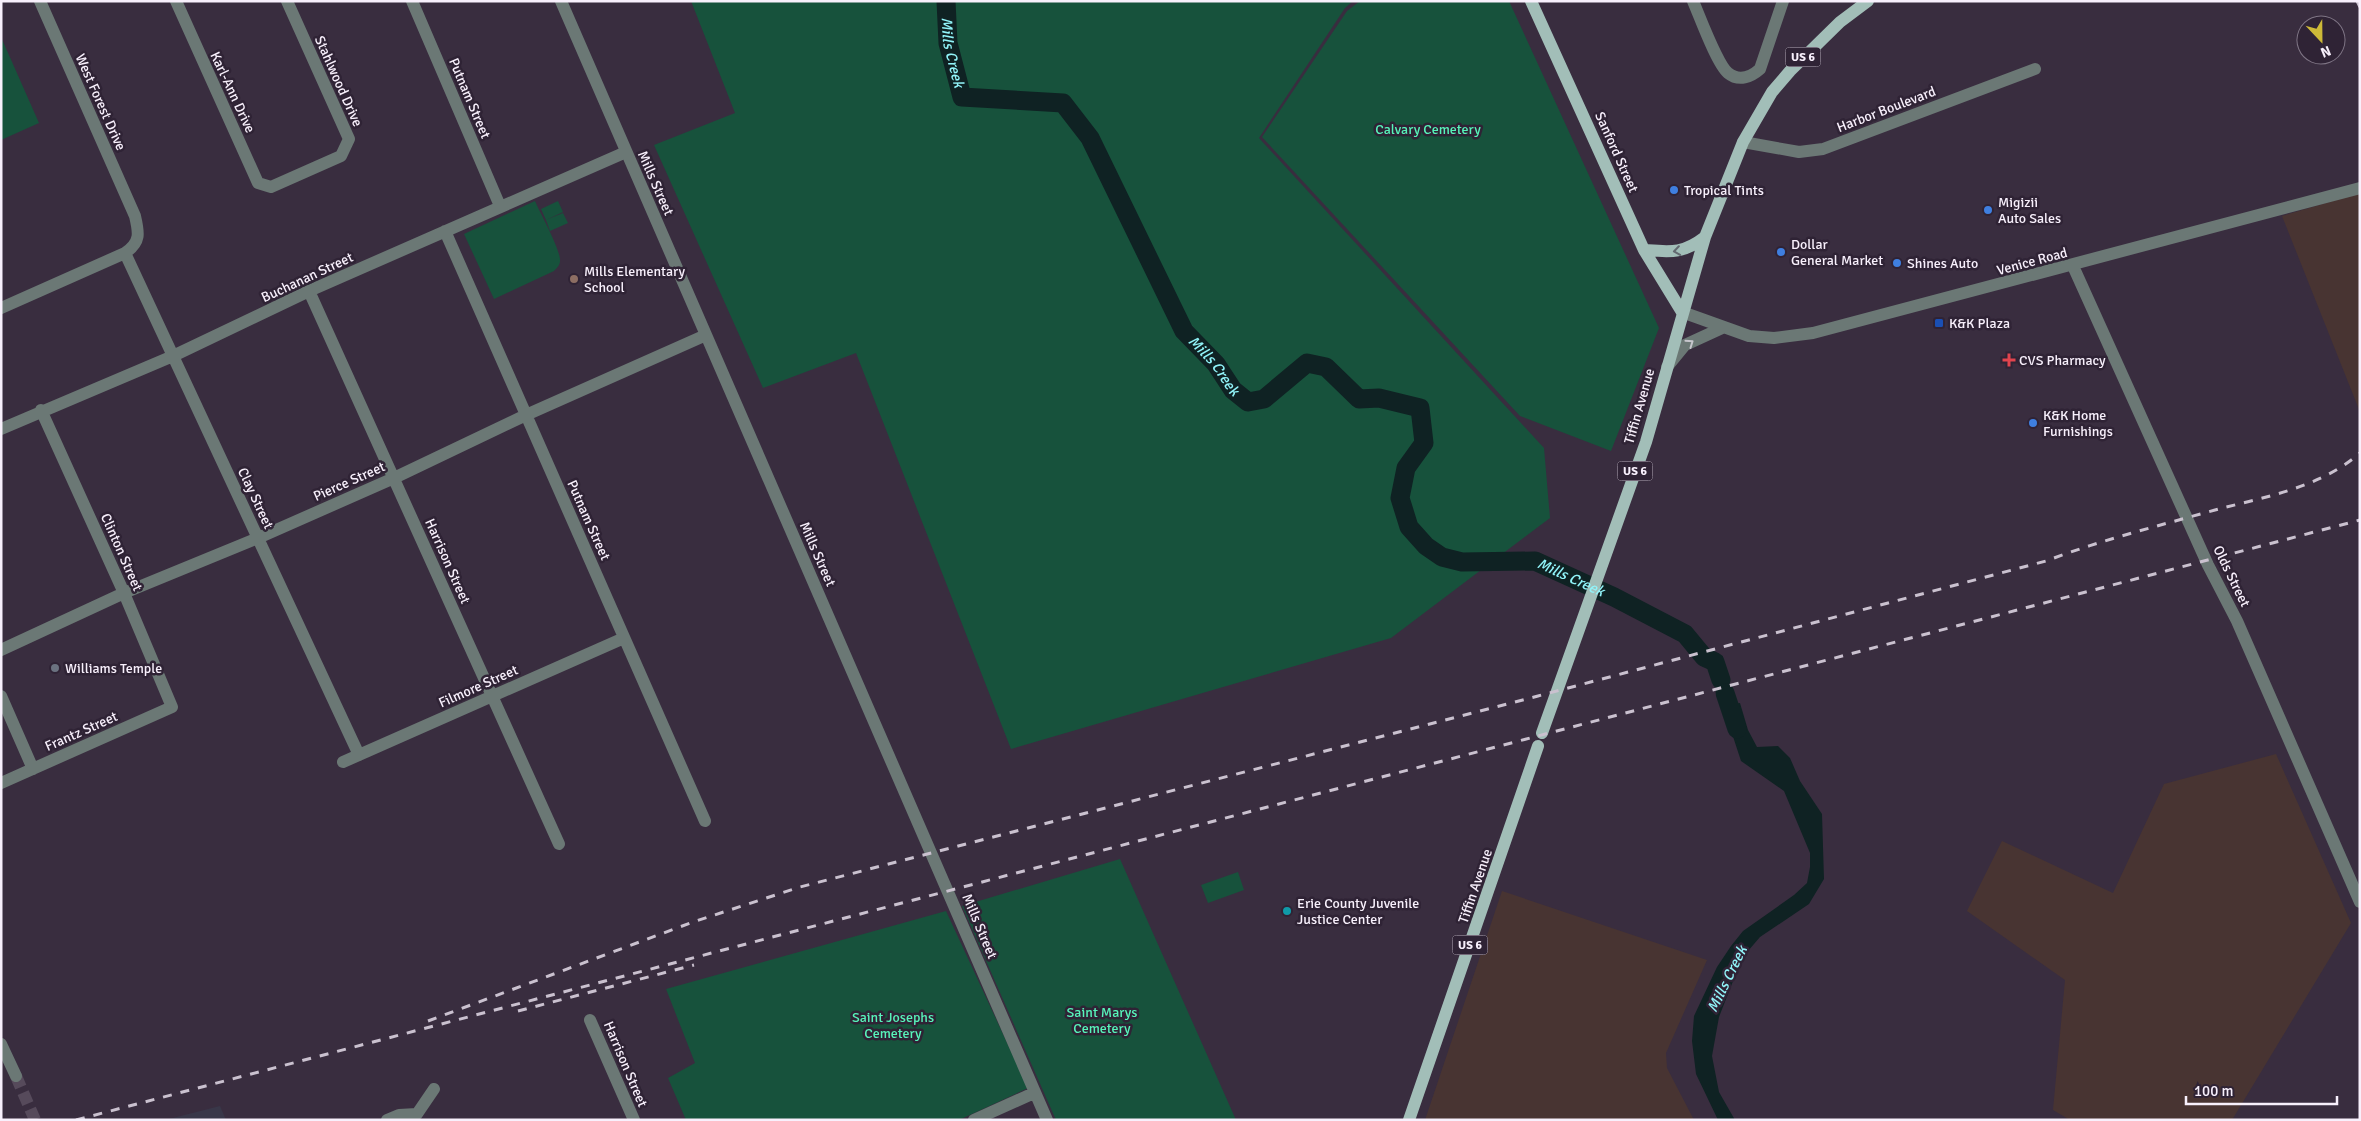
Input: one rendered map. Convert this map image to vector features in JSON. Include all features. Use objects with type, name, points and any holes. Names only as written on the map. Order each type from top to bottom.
[{"type":"main road","name":"Sanford Street","points":[[1531,1],[1644,250],[1682,312]]},
{"type":"main road","name":"US 6","points":[[1682,312],[1705,237],[1743,142],[1772,92],[1790,71],[1840,22],[1868,1]]},
{"type":"main road","points":[[1644,250],[1681,251],[1692,247],[1705,237]]},
{"type":"main road","name":"Tiffin Avenue","points":[[1542,733],[1587,602],[1646,442],[1682,312]]},
{"type":"main road","name":"Tiffin Avenue","points":[[1409,1120],[1538,746]]},
{"type":"street","name":"West Forest Drive","points":[[40,1],[135,216],[140,235],[134,247],[125,253]]},
{"type":"street","name":"Karl-Ann Drive","points":[[176,1],[258,183],[270,187]]},
{"type":"street","name":"Stahlwood Drive","points":[[270,187],[341,156],[349,139],[287,1]]},
{"type":"street","name":"Putnam Street","points":[[412,1],[500,206]]},
{"type":"street","name":"Mills Street","points":[[561,1],[1047,1120]]},
{"type":"street","points":[[1693,1],[1723,66],[1728,73],[1736,77],[1752,77],[1760,69],[1783,1]]},
{"type":"street","name":"Harbor Boulevard","points":[[1743,142],[1799,152],[1823,149],[2035,69]]},
{"type":"street","name":"Buchanan Street","points":[[1,428],[173,356],[309,292],[500,206],[626,152]]},
{"type":"street","name":"Venice Road","points":[[1682,312],[1722,328],[1749,336],[1774,338],[1813,333],[2073,266],[2360,188]]},
{"type":"street","name":"Putnam Street","points":[[445,231],[705,821]]},
{"type":"street","points":[[1,308],[125,253]]},
{"type":"street","name":"Clay Street","points":[[125,253],[359,755]]},
{"type":"street","name":"Olds Street","points":[[2073,266],[2208,566],[2237,621],[2360,902]]},
{"type":"street","name":"Harrison Street","points":[[309,292],[559,844]]},
{"type":"street","points":[[1666,368],[1685,345],[1698,337],[1722,328]]},
{"type":"street","name":"Pierce Street","points":[[1,650],[124,593],[258,538],[394,478],[526,415],[706,335]]},
{"type":"street","name":"Clinton Street","points":[[41,410],[124,593],[172,707]]},
{"type":"street","name":"Filmore Street","points":[[343,762],[624,638]]},
{"type":"street","points":[[1,696],[33,769]]},
{"type":"street","name":"Frantz Street","points":[[1,783],[172,707]]},
{"type":"street","name":"Harrison Street","points":[[590,1020],[634,1120]]},
{"type":"street","points":[[1,1044],[16,1076]]},
{"type":"street","points":[[387,1120],[398,1115],[421,1117],[434,1089]]},
{"type":"street","points":[[974,1120],[1034,1093]]},
{"type":"shaded area","points":[[2360,193],[2360,412],[2282,216]]},
{"type":"shaded area","points":[[2276,754],[2351,923],[2232,1120],[2070,1120],[2053,1110],[2065,980],[1967,911],[2002,841],[2113,893],[2164,784]]},
{"type":"shaded area","points":[[1502,891],[1707,960],[1666,1053],[1667,1068],[1694,1120],[1425,1120]]},
{"type":"shaded area","points":[[220,1106],[226,1120],[165,1120]]},
{"type":"green space","points":[[691,1],[1353,1],[1345,8],[1259,138],[1544,448],[1550,518],[1391,638],[1011,749],[856,353],[763,388],[654,145],[735,113]]},
{"type":"green space","name":"Calvary Cemetery","points":[[1360,1],[1509,1],[1659,328],[1611,451],[1520,416],[1262,137],[1347,11]]},
{"type":"green space","points":[[1,37],[39,123],[1,140]]},
{"type":"green space","points":[[535,201],[557,249],[559,264],[554,271],[494,299],[464,234]]},
{"type":"green space","points":[[558,201],[563,212],[546,220],[541,209]]},
{"type":"green space","points":[[563,213],[568,223],[550,231],[546,220]]},
{"type":"green space","name":"Saint Marys Cemetery","points":[[1120,859],[1236,1120],[1056,1120],[962,906]]},
{"type":"green space","points":[[1238,872],[1244,890],[1208,903],[1201,885]]},
{"type":"green space","name":"Saint Josephs Cemetery","points":[[946,911],[1028,1088],[959,1120],[686,1120],[668,1078],[695,1063],[666,989]]},
{"type":"water","points":[[1740,703],[1748,730],[1757,747],[1778,746],[1790,758],[1800,781],[1822,814],[1824,879],[1809,904],[1760,937],[1742,958],[1719,1017],[1712,1056],[1719,1092],[1735,1120],[1718,1120],[1696,1074],[1692,1041],[1694,1016],[1717,967],[1731,946],[1743,931],[1794,895],[1807,883],[1810,867],[1810,853],[1784,791],[1741,761],[1723,706]]},
{"type":"waterway","name":"Mills Creek","points":[[946,1],[948,43],[962,97],[1063,103],[1090,138],[1184,331],[1216,364],[1233,390],[1248,402],[1264,399],[1307,363],[1326,367],[1359,399],[1379,398],[1420,408],[1424,443],[1406,468],[1400,498],[1409,527],[1426,546],[1442,557],[1462,562],[1535,561],[1614,597],[1685,634],[1704,657],[1715,662],[1721,680]]},
{"type":"waterway","name":"Mills Creek","points":[[1725,693],[1737,729]]},
{"type":"tunnel","points":[[16,1076],[35,1120]]},
{"type":"railway","points":[[2357,1],[2360,7]]},
{"type":"railway","points":[[428,1021],[693,922],[800,887],[1538,696],[2046,561],[2088,546],[2291,490],[2327,475],[2360,453]]},
{"type":"railway","points":[[76,1120],[2360,520]]},
{"type":"railway","points":[[518,1011],[694,965]]},
{"type":"place","name":"Tropical Tints","points":[[1674,190]]},
{"type":"place","name":"Migizii Auto Sales","points":[[1988,210]]},
{"type":"place","name":"Dollar General Market","points":[[1781,252]]},
{"type":"place","name":"Shines Auto","points":[[1897,263]]},
{"type":"place","name":"Mills Elementary School","points":[[574,279]]},
{"type":"place","name":"K&K Plaza","points":[[1939,323]]},
{"type":"place","name":"CVS Pharmacy","points":[[2009,360]]},
{"type":"place","name":"K&K Home Furnishings","points":[[2033,423]]},
{"type":"place","name":"Williams Temple","points":[[55,668]]},
{"type":"place","name":"Erie County Juvenile Justice Center","points":[[1287,911]]}]
